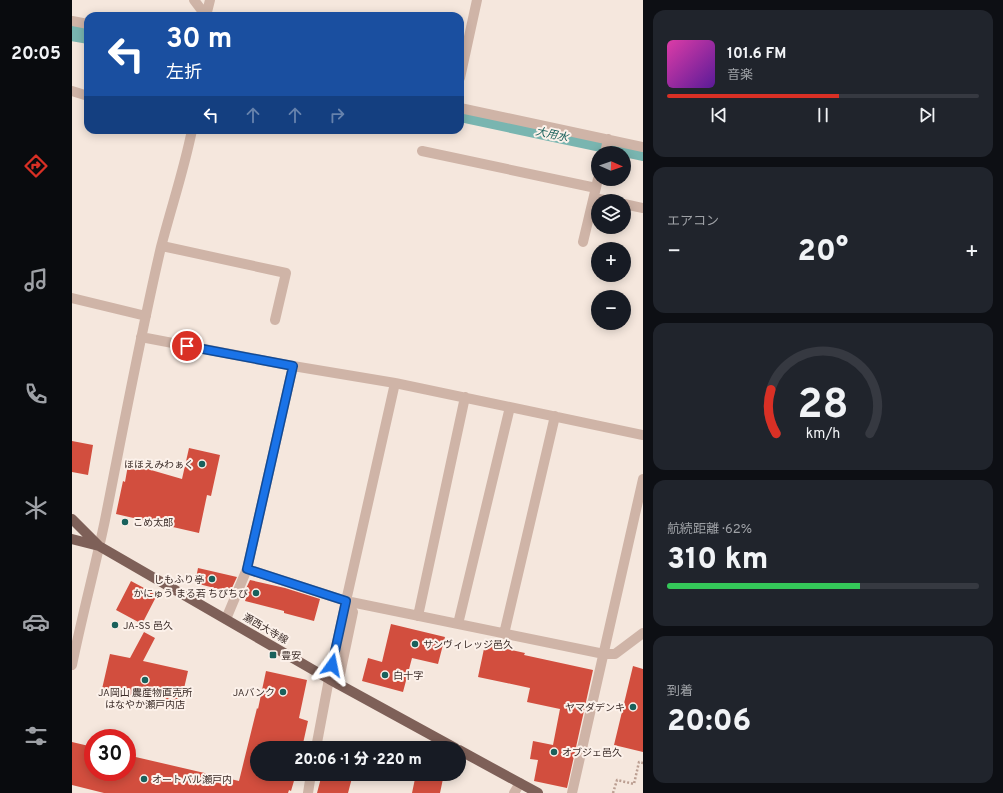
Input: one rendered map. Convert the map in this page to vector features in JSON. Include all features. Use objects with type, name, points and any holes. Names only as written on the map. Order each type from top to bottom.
[{"type":"main road","name":"瀬西大寺線","points":[[72,519],[99,546],[333,681],[442,741]]},
{"type":"main road","points":[[72,539],[99,546]]},
{"type":"main road","points":[[466,754],[538,793]]},
{"type":"street","points":[[194,0],[203,12]]},
{"type":"street","points":[[207,12],[210,0]]},
{"type":"street","points":[[464,60],[477,0]]},
{"type":"street","points":[[72,21],[84,23]]},
{"type":"street","points":[[72,91],[84,95]]},
{"type":"street","points":[[464,109],[606,146]]},
{"type":"street","points":[[72,664],[99,546],[141,337],[162,246],[191,134]]},
{"type":"street","points":[[631,147],[643,147]]},
{"type":"street","points":[[422,151],[596,188],[583,242]]},
{"type":"street","points":[[631,205],[643,208]]},
{"type":"street","points":[[162,246],[286,273],[275,320]]},
{"type":"street","points":[[72,298],[146,316]]},
{"type":"street","points":[[141,337],[293,366],[395,383],[643,435]]},
{"type":"street","points":[[226,619],[247,569],[293,366]]},
{"type":"street","points":[[345,605],[395,383]]},
{"type":"street","points":[[418,616],[465,397]]},
{"type":"street","points":[[458,624],[510,407]]},
{"type":"street","points":[[504,634],[554,416]]},
{"type":"street","points":[[572,793],[643,479]]},
{"type":"street","points":[[247,569],[345,605],[418,616],[604,654],[615,654],[643,634]]},
{"type":"street","points":[[318,741],[352,612],[345,605]]},
{"type":"street","points":[[308,793],[310,781]]},
{"type":"street","points":[[514,793],[520,783]]},
{"type":"path","points":[[614,793],[616,780],[634,784],[639,762],[643,763]]},
{"type":"building","points":[[72,441],[93,445],[88,475],[72,472]]},
{"type":"building","points":[[189,448],[220,455],[211,496],[207,495],[199,533],[116,514],[128,465],[151,469],[182,479]]},
{"type":"building","name":"しもふり亭","points":[[198,568],[237,577],[230,592],[195,583]]},
{"type":"building","points":[[250,580],[285,588],[320,599],[314,621],[284,613],[284,611],[245,601],[247,595],[243,595]]},
{"type":"building","points":[[131,581],[157,595],[142,624],[116,610]]},
{"type":"building","points":[[391,624],[445,637],[438,664],[412,658],[403,692],[362,681],[368,658],[382,662]]},
{"type":"building","name":"JA岡山 農産物直売所 はなやか瀬戸内店","points":[[144,632],[155,638],[143,661],[188,671],[180,706],[102,689],[110,654],[130,658]]},
{"type":"building","points":[[485,644],[525,653],[524,655],[593,670],[567,788],[534,781],[538,760],[530,759],[533,741],[553,745],[560,709],[527,702],[530,688],[478,677]]},
{"type":"building","name":"ヤマダデンキ","points":[[633,666],[643,669],[643,752],[614,745]]},
{"type":"building","points":[[266,671],[307,680],[299,718],[308,721],[304,741],[250,741],[250,781],[294,781],[291,791],[289,790],[288,793],[104,793],[72,785],[72,742],[84,745],[84,781],[136,781],[136,757],[239,781],[257,708],[258,709]]},
{"type":"building","points":[[320,781],[351,781],[348,793],[317,793]]},
{"type":"building","points":[[415,781],[443,781],[440,793],[412,793]]},
{"type":"waterway","name":"大用水","points":[[72,33],[84,35]]},
{"type":"waterway","name":"大用水","points":[[464,115],[643,153]]},
{"type":"place","name":"ほほえみわぁく","points":[[202,464]]},
{"type":"place","name":"こめ太郎","points":[[125,522]]},
{"type":"place","name":"しもふり亭","points":[[212,579]]},
{"type":"place","name":"かにゅう まる若 ちびちび","points":[[256,593]]},
{"type":"place","name":"JA-SS 邑久","points":[[115,625]]},
{"type":"place","name":"サンヴィレッジ邑久","points":[[415,644]]},
{"type":"place","name":"豊安","points":[[273,655]]},
{"type":"place","name":"白十字","points":[[385,675]]},
{"type":"place","name":"JA岡山 農産物直売所 はなやか瀬戸内店","points":[[145,680]]},
{"type":"place","name":"JAバンク","points":[[283,692]]},
{"type":"place","name":"ヤマダデンキ","points":[[633,707]]},
{"type":"place","name":"オブジェ邑久","points":[[554,752]]},
{"type":"place","name":"オートパル瀬戸内","points":[[144,779]]},
{"type":"route","points":[[187,346],[293,366],[247,569],[346,601],[332,665]]}]
